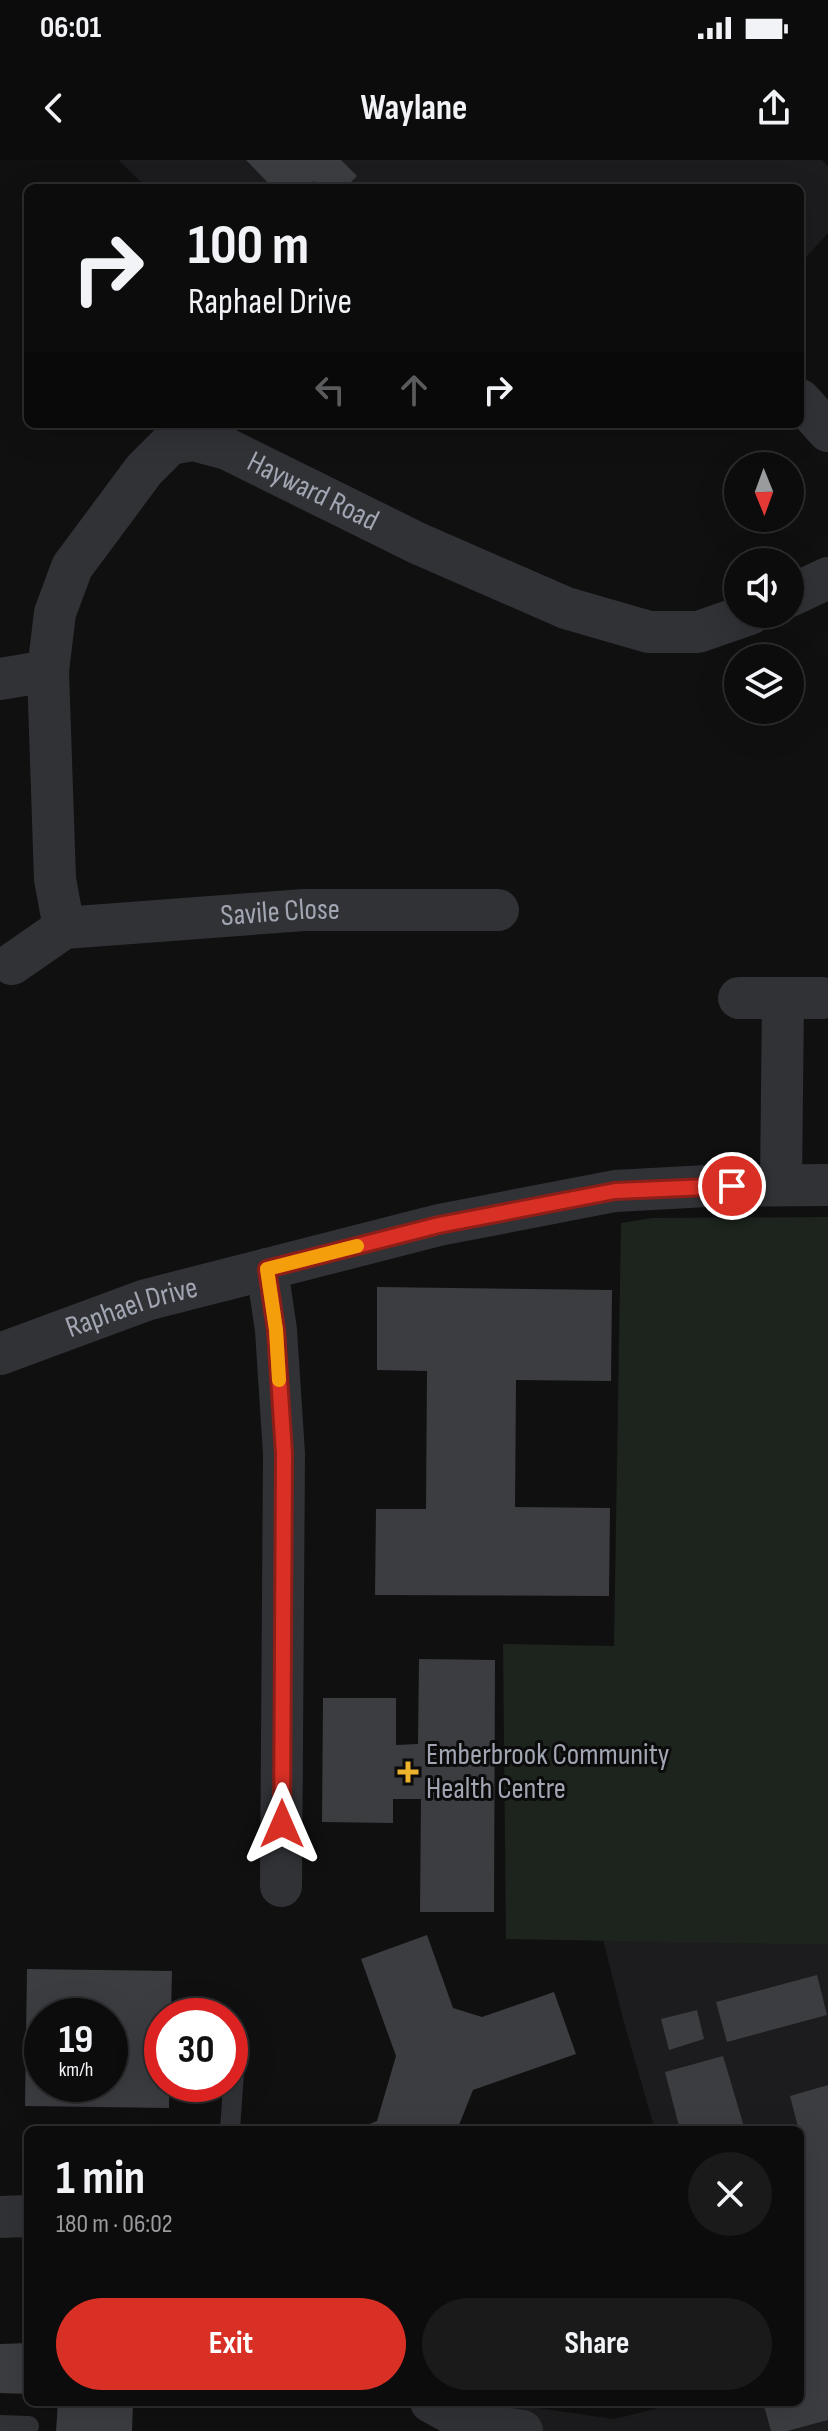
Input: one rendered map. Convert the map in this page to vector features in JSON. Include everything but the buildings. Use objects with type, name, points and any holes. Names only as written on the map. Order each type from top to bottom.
[{"type":"street","points":[[804,404],[828,431]]},
{"type":"street","name":"Hayward Road","points":[[48,671],[55,613],[72,567],[144,470],[170,444],[193,440],[227,449],[417,543],[566,608],[649,632],[698,632],[724,623]]},
{"type":"street","points":[[804,589],[828,578]]},
{"type":"street","points":[[0,679],[48,671],[55,879],[64,928],[12,964]]},
{"type":"street","name":"Savile Close","points":[[64,928],[304,910],[498,910]]},
{"type":"street","points":[[739,998],[803,998],[781,1185]]},
{"type":"street","name":"Raphael Drive","points":[[0,1354],[146,1300],[439,1225],[615,1191],[707,1186],[828,1185]]},
{"type":"street","points":[[267,1269],[276,1330],[284,1454],[281,1886]]},
{"type":"street","points":[[0,2217],[24,2216]]},
{"type":"street","points":[[438,2406],[468,2422],[522,2431]]},
{"type":"lane","points":[[230,2126],[232,2102]]},
{"type":"lane","points":[[0,2425],[29,2426]]},
{"type":"shaded area","points":[[119,160],[822,160],[828,166],[828,233],[804,260],[804,184],[143,184]]},
{"type":"shaded area","points":[[828,1217],[828,1945],[506,1939],[503,1644],[614,1646],[621,1223],[652,1218]]},
{"type":"shaded area","points":[[603,1940],[828,1945],[828,2431],[490,2431],[494,2406],[523,2406],[614,2419],[667,2406],[804,2406],[804,2126],[654,2126]]},
{"type":"slow traffic","points":[[279,1380],[267,1269],[357,1246]]},
{"type":"place","name":"Emberbrook Community Health Centre","points":[[408,1772]]},
{"type":"route","points":[[282,1824],[284,1454],[276,1330],[267,1269],[439,1225],[615,1191],[732,1186]]}]
